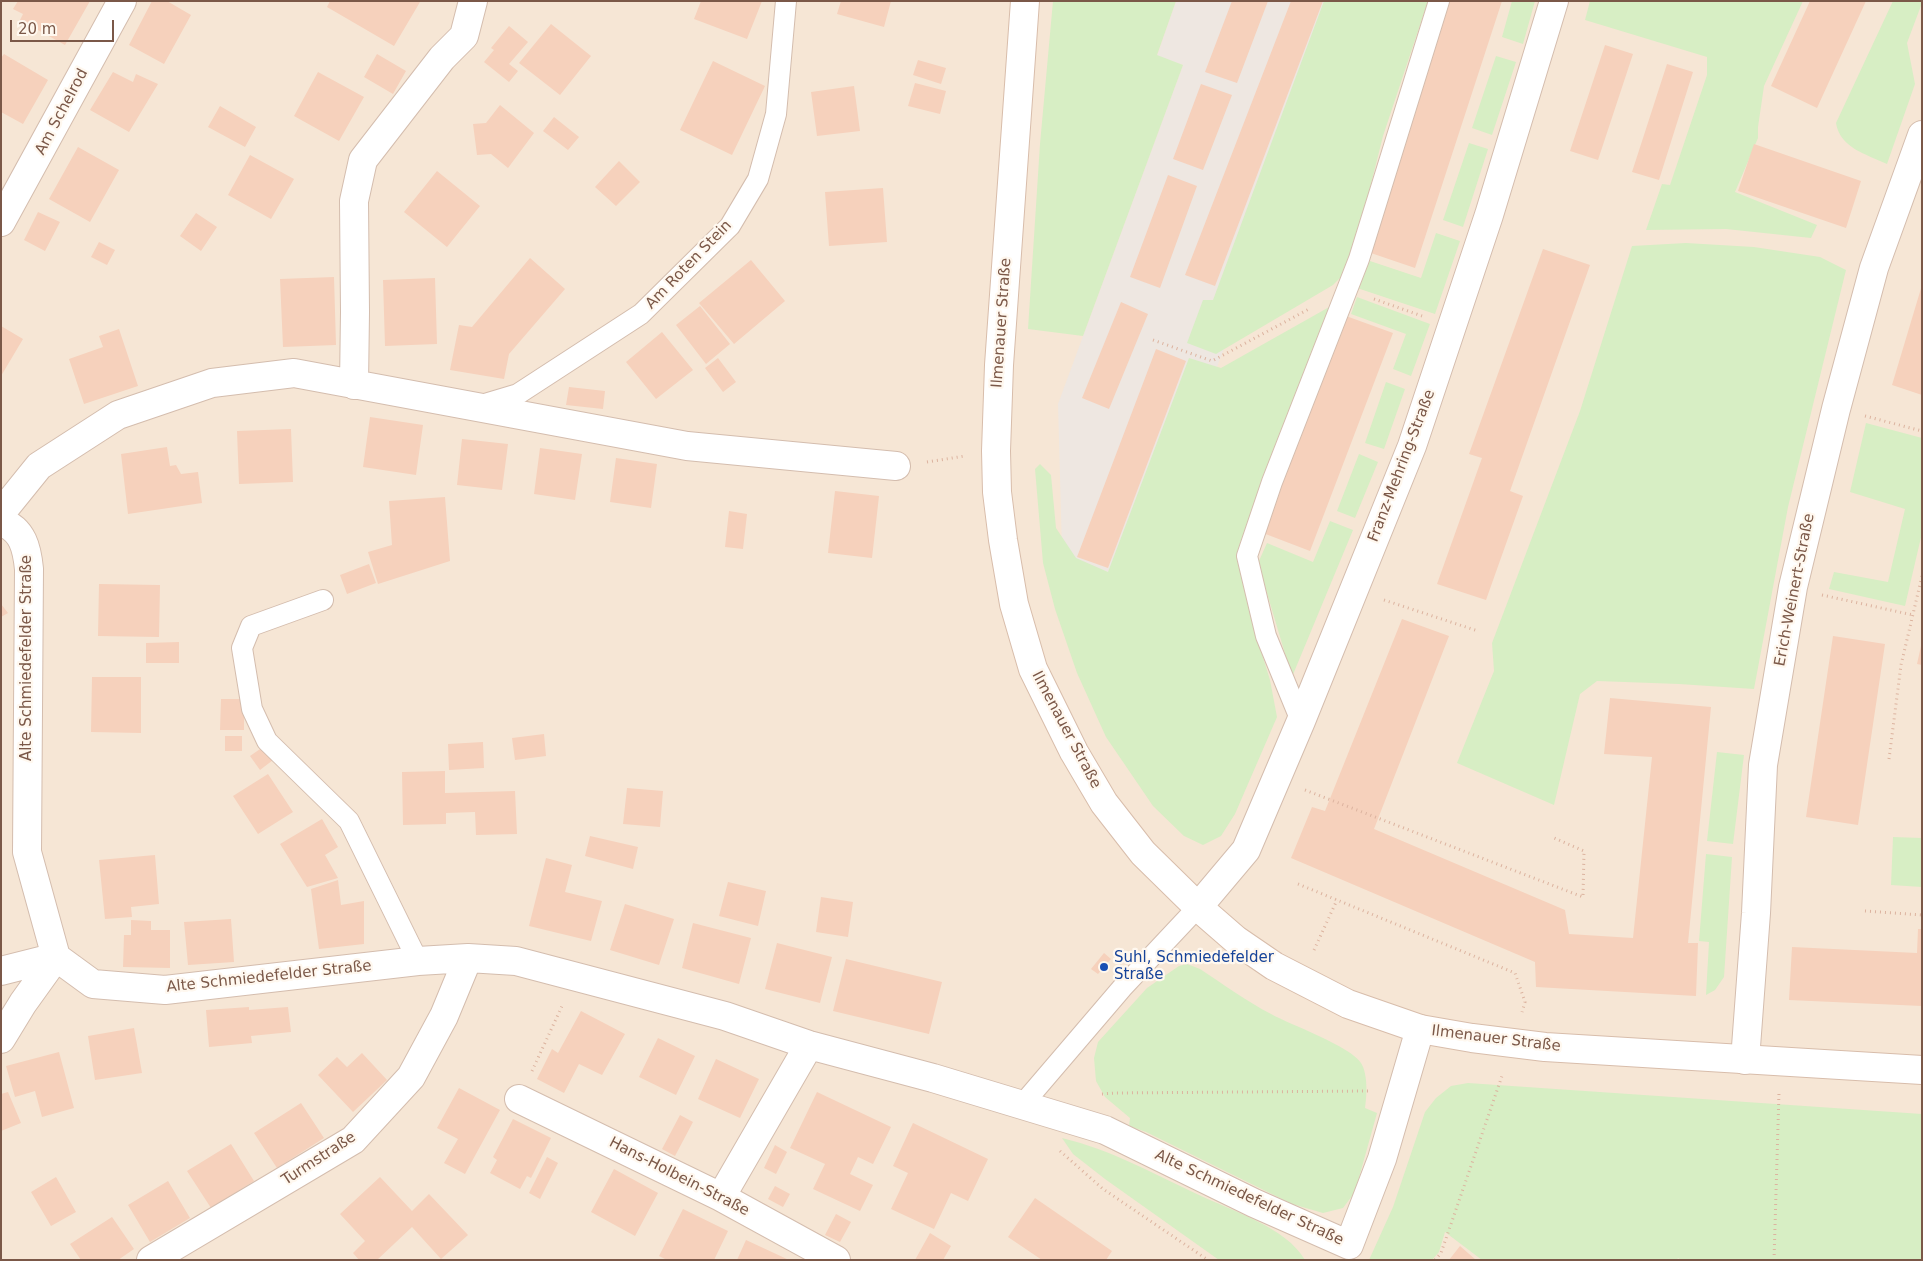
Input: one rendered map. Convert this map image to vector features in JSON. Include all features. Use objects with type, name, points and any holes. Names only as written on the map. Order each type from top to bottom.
[{"type":"street","name":"Am Schelrod","points":[[1,222],[122,1]]},
{"type":"street","points":[[354,385],[354,201],[364,160],[442,58],[464,36],[474,1]]},
{"type":"street","name":"Ilmenauer Straße","points":[[1025,1],[999,365],[996,451],[998,501],[1014,604],[1033,669],[1074,752],[1104,803],[1143,853],[1198,907],[1236,940],[1274,966],[1348,1004],[1420,1029],[1514,1043],[1745,1060],[1922,1070]]},
{"type":"street","name":"Franz-Mehring-Straße","points":[[1198,907],[1246,850],[1302,721],[1412,446],[1489,215],[1554,1]]},
{"type":"street","name":"Erich-Weinert-Straße","points":[[1745,1060],[1756,913],[1763,765],[1793,586],[1836,409],[1874,268],[1922,135]]},
{"type":"street","name":"Am Roten Stein","points":[[1,514],[39,466],[118,415],[212,383],[294,373],[687,446],[896,466]]},
{"type":"street","name":"Alte Schmiedefelder Straße","points":[[1,522],[9,525],[23,539],[27,552],[27,852],[56,957],[93,984],[165,990],[418,961],[468,958],[516,961],[725,1016],[809,1045],[933,1078],[1105,1130],[1254,1202],[1344,1253],[1382,1159],[1420,1029]]},
{"type":"street","points":[[1,972],[56,957]]},
{"type":"street","points":[[1,1039],[23,1003],[56,957]]},
{"type":"street","name":"Turmstraße","points":[[152,1260],[353,1140],[411,1077],[444,1016],[468,958]]},
{"type":"street","points":[[721,1197],[809,1045]]},
{"type":"street","name":"Hans-Holbein-Straße","points":[[519,1098],[721,1197],[836,1260]]},
{"type":"lane","name":"Am Roten Stein","points":[[473,407],[518,394],[642,314],[730,226],[758,179],[776,114],[786,1]]},
{"type":"lane","points":[[1302,721],[1266,636],[1247,556],[1272,482],[1359,260],[1439,1]]},
{"type":"lane","points":[[323,600],[251,626],[242,648],[252,709],[267,741],[349,821],[418,961]]},
{"type":"lane","points":[[1022,1105],[1122,988],[1198,907]]},
{"type":"path","points":[[1153,340],[1212,361],[1347,290],[1452,326]]},
{"type":"path","points":[[1870,417],[1922,431]]},
{"type":"path","points":[[896,466],[996,451]]},
{"type":"path","points":[[1889,759],[1901,665],[1922,576]]},
{"type":"path","points":[[1354,590],[1478,631]]},
{"type":"path","points":[[1829,597],[1913,616]]},
{"type":"path","points":[[1277,779],[1584,898],[1584,851],[1554,838]]},
{"type":"path","points":[[1298,884],[1515,973],[1525,1002],[1514,1043],[1441,1253],[1435,1260]]},
{"type":"path","points":[[1325,928],[1337,900]]},
{"type":"path","points":[[1865,911],[1922,915]]},
{"type":"path","points":[[519,1098],[576,977]]},
{"type":"path","points":[[1774,1260],[1779,1062]]},
{"type":"path","points":[[1097,1095],[1115,1093],[1402,1090]]},
{"type":"path","points":[[1056,1148],[1102,1189],[1208,1260]]},
{"type":"shaded area","points":[[1,1],[1922,1],[1922,1260],[1,1260]]},
{"type":"shaded area","points":[[1176,1],[1357,1],[1124,610],[1063,587],[1058,404],[1183,65],[1157,56]]},
{"type":"green space","points":[[1053,1],[1176,1],[1157,55],[1183,65],[1083,336],[1028,329],[1040,144]]},
{"type":"green space","points":[[1324,1],[1428,1],[1383,136],[1350,268],[1333,285],[1216,354],[1187,343],[1203,300],[1213,300]]},
{"type":"green space","points":[[1512,1],[1535,1],[1523,44],[1502,37]]},
{"type":"green space","points":[[1590,1],[1803,1],[1764,86],[1758,138],[1735,192],[1817,225],[1811,238],[1726,229],[1646,230],[1662,184],[1670,185],[1707,75],[1707,57],[1585,20]]},
{"type":"green space","points":[[1893,1],[1922,1],[1922,3],[1907,43],[1915,84],[1887,164],[1848,144],[1838,132],[1836,123]]},
{"type":"green space","points":[[1496,56],[1516,62],[1492,135],[1472,128]]},
{"type":"green space","points":[[1469,143],[1488,149],[1463,227],[1443,220]]},
{"type":"green space","points":[[1436,233],[1460,241],[1435,314],[1357,288],[1367,260],[1421,278]]},
{"type":"green space","points":[[1686,243],[1754,247],[1820,257],[1846,270],[1788,507],[1754,689],[1597,681],[1580,694],[1554,805],[1457,763],[1494,671],[1492,643],[1580,411],[1632,246]]},
{"type":"green space","points":[[1357,297],[1430,324],[1411,376],[1393,369],[1406,334],[1351,314]]},
{"type":"green space","points":[[1331,306],[1239,546],[1250,615],[1270,680],[1277,717],[1235,814],[1221,836],[1203,845],[1184,836],[1153,806],[1106,737],[1077,673],[1055,609],[1043,563],[1035,469],[1040,464],[1051,475],[1056,528],[1076,558],[1108,572],[1189,358],[1221,368]]},
{"type":"green space","points":[[1386,382],[1405,389],[1384,449],[1365,443]]},
{"type":"green space","points":[[1866,423],[1922,438],[1922,533],[1905,606],[1829,589],[1834,572],[1888,582],[1905,509],[1850,492]]},
{"type":"green space","points":[[1359,454],[1378,462],[1355,518],[1337,511]]},
{"type":"green space","points":[[1330,521],[1353,530],[1292,677],[1258,563],[1267,543],[1313,562]]},
{"type":"green space","points":[[1717,752],[1744,755],[1733,844],[1707,841]]},
{"type":"green space","points":[[1893,837],[1922,838],[1922,887],[1891,885]]},
{"type":"green space","points":[[1706,854],[1732,857],[1724,977],[1715,990],[1706,995],[1709,942],[1699,941]]},
{"type":"green space","points":[[1187,964],[1200,969],[1271,1014],[1333,1043],[1355,1056],[1361,1063],[1366,1079],[1365,1108],[1377,1113],[1355,1192],[1343,1208],[1323,1213],[1292,1204],[1146,1132],[1129,1126],[1130,1118],[1105,1097],[1096,1081],[1094,1058],[1098,1042],[1147,988],[1179,966]]},
{"type":"green space","points":[[1468,1083],[1922,1114],[1922,1260],[1681,1260],[1678,1258],[1677,1260],[1482,1260],[1445,1232],[1439,1252],[1432,1260],[1369,1260],[1393,1207],[1425,1112],[1436,1098],[1451,1086]]},
{"type":"green space","points":[[1062,1138],[1115,1156],[1257,1221],[1285,1238],[1305,1260],[1219,1260],[1105,1179],[1073,1154]]},
{"type":"building","points":[[18,1],[90,1],[65,45],[20,20],[23,14],[13,9]]},
{"type":"building","points":[[152,1],[167,1],[191,15],[164,64],[129,45]]},
{"type":"building","points":[[330,1],[420,2],[394,46],[327,7]]},
{"type":"building","points":[[701,1],[762,1],[747,39],[694,19]]},
{"type":"building","points":[[841,1],[891,1],[884,27],[837,14]]},
{"type":"building","points":[[1232,1],[1268,1],[1237,83],[1205,72]]},
{"type":"building","points":[[1291,1],[1323,1],[1215,286],[1185,275]]},
{"type":"building","points":[[1447,1],[1502,1],[1415,268],[1365,251]]},
{"type":"building","points":[[1810,1],[1866,1],[1817,108],[1771,86]]},
{"type":"building","points":[[551,24],[591,56],[560,95],[519,63]]},
{"type":"building","points":[[509,26],[528,42],[509,64],[518,71],[509,82],[484,62],[494,50],[491,48]]},
{"type":"building","points":[[1605,45],[1633,54],[1598,160],[1570,151]]},
{"type":"building","points":[[4,54],[48,80],[23,124],[1,112],[1,58]]},
{"type":"building","points":[[377,54],[406,71],[393,94],[364,77]]},
{"type":"building","points":[[918,60],[946,68],[941,84],[913,75]]},
{"type":"building","points":[[713,61],[765,86],[732,155],[680,130]]},
{"type":"building","points":[[1667,64],[1693,72],[1659,180],[1632,172]]},
{"type":"building","points":[[113,72],[133,82],[136,74],[158,84],[129,132],[90,110]]},
{"type":"building","points":[[318,72],[364,97],[339,141],[294,116]]},
{"type":"building","points":[[915,83],[946,91],[940,114],[908,106]]},
{"type":"building","points":[[1201,84],[1232,95],[1203,170],[1173,159]]},
{"type":"building","points":[[854,86],[860,131],[817,136],[811,92]]},
{"type":"building","points":[[500,105],[534,133],[508,168],[491,154],[477,155],[473,124],[486,123]]},
{"type":"building","points":[[220,106],[256,127],[245,147],[208,127]]},
{"type":"building","points":[[554,117],[579,137],[568,150],[543,131]]},
{"type":"building","points":[[1754,144],[1861,181],[1846,228],[1738,191]]},
{"type":"building","points":[[78,147],[119,170],[90,222],[49,199]]},
{"type":"building","points":[[250,155],[294,179],[271,219],[228,195]]},
{"type":"building","points":[[619,161],[640,182],[616,206],[595,187]]},
{"type":"building","points":[[437,171],[480,206],[447,247],[404,212]]},
{"type":"building","points":[[1168,175],[1197,186],[1160,288],[1130,277]]},
{"type":"building","points":[[883,188],[887,242],[829,246],[825,192]]},
{"type":"building","points":[[38,212],[60,222],[45,251],[24,240]]},
{"type":"building","points":[[196,213],[217,227],[201,251],[180,236]]},
{"type":"building","points":[[99,242],[115,250],[107,265],[91,257]]},
{"type":"building","points":[[1543,249],[1590,265],[1510,491],[1523,496],[1486,600],[1437,584],[1482,458],[1469,454]]},
{"type":"building","points":[[530,258],[565,289],[509,354],[504,379],[450,370],[459,325],[472,327]]},
{"type":"building","points":[[751,260],[785,301],[734,344],[699,303]]},
{"type":"building","points":[[334,277],[336,345],[283,347],[280,279]]},
{"type":"building","points":[[435,278],[437,344],[385,346],[383,280]]},
{"type":"building","points":[[1922,285],[1922,395],[1892,385]]},
{"type":"building","points":[[1121,302],[1148,314],[1109,409],[1082,398]]},
{"type":"building","points":[[700,306],[730,344],[706,364],[676,325]]},
{"type":"building","points":[[1346,316],[1393,333],[1310,551],[1263,533]]},
{"type":"building","points":[[1,326],[23,339],[1,376]]},
{"type":"building","points":[[119,329],[138,386],[84,404],[69,359],[103,347],[99,336]]},
{"type":"building","points":[[662,332],[693,370],[656,399],[626,362]]},
{"type":"building","points":[[1156,349],[1186,361],[1108,568],[1077,557]]},
{"type":"building","points":[[718,358],[736,382],[723,392],[705,368]]},
{"type":"building","points":[[569,387],[605,391],[603,409],[566,405]]},
{"type":"building","points":[[370,417],[423,425],[416,475],[363,467]]},
{"type":"building","points":[[291,429],[293,482],[239,484],[237,431]]},
{"type":"building","points":[[462,439],[508,444],[502,490],[457,485]]},
{"type":"building","points":[[167,447],[170,466],[176,465],[181,474],[198,472],[202,503],[128,514],[121,454]]},
{"type":"building","points":[[540,448],[582,454],[575,500],[534,494]]},
{"type":"building","points":[[616,458],[657,464],[651,508],[610,502]]},
{"type":"building","points":[[835,491],[879,496],[872,558],[828,553]]},
{"type":"building","points":[[445,497],[450,561],[378,584],[368,552],[392,545],[389,501]]},
{"type":"building","points":[[729,511],[747,514],[743,549],[725,547]]},
{"type":"building","points":[[369,564],[376,583],[347,594],[340,575]]},
{"type":"building","points":[[99,584],[160,585],[159,637],[98,636]]},
{"type":"building","points":[[1,604],[8,613],[1,617]]},
{"type":"building","points":[[1402,619],[1449,636],[1374,829],[1565,910],[1569,934],[1633,938],[1652,757],[1604,754],[1610,698],[1711,707],[1688,943],[1698,943],[1696,996],[1536,987],[1535,962],[1291,858],[1312,807],[1325,811]]},
{"type":"building","points":[[1833,636],[1885,644],[1858,825],[1806,817]]},
{"type":"building","points":[[179,642],[179,663],[146,663],[146,643]]},
{"type":"building","points":[[1922,646],[1922,665],[1917,664]]},
{"type":"building","points":[[92,677],[141,677],[141,733],[91,732]]},
{"type":"building","points":[[221,699],[244,699],[244,730],[220,730]]},
{"type":"building","points":[[544,734],[546,756],[515,760],[512,738]]},
{"type":"building","points":[[225,736],[242,736],[242,751],[225,751]]},
{"type":"building","points":[[483,742],[484,768],[449,770],[448,744]]},
{"type":"building","points":[[263,747],[273,760],[260,770],[250,756]]},
{"type":"building","points":[[445,771],[445,793],[515,791],[517,834],[476,835],[475,812],[446,813],[446,824],[403,825],[402,772]]},
{"type":"building","points":[[268,774],[293,812],[258,834],[233,796]]},
{"type":"building","points":[[627,788],[663,791],[660,827],[623,824]]},
{"type":"building","points":[[322,819],[338,847],[325,855],[338,878],[307,887],[280,844]]},
{"type":"building","points":[[590,836],[638,847],[633,869],[585,856]]},
{"type":"building","points":[[155,855],[159,904],[131,907],[132,917],[105,919],[99,860]]},
{"type":"building","points":[[546,858],[572,865],[565,892],[602,901],[591,941],[529,926]]},
{"type":"building","points":[[338,880],[341,905],[364,901],[364,944],[319,949],[311,889]]},
{"type":"building","points":[[728,882],[766,891],[758,926],[719,916]]},
{"type":"building","points":[[821,897],[853,902],[848,937],[816,932]]},
{"type":"building","points":[[625,904],[674,919],[659,965],[610,950]]},
{"type":"building","points":[[231,919],[234,962],[188,965],[184,922]]},
{"type":"building","points":[[131,920],[151,921],[151,930],[170,930],[170,968],[123,967],[124,935],[131,935]]},
{"type":"building","points":[[693,923],[751,938],[739,984],[682,968]]},
{"type":"building","points":[[1918,929],[1922,929],[1922,1006],[1789,1000],[1792,947],[1917,953]]},
{"type":"building","points":[[777,943],[832,957],[820,1003],[765,989]]},
{"type":"building","points":[[1104,953],[1111,959],[1098,974],[1091,969]]},
{"type":"building","points":[[846,959],[942,982],[929,1034],[833,1011]]},
{"type":"building","points":[[249,1007],[249,1010],[288,1007],[291,1032],[251,1036],[252,1043],[209,1047],[206,1010]]},
{"type":"building","points":[[581,1011],[625,1034],[602,1075],[579,1064],[564,1093],[537,1079],[552,1049],[558,1053]]},
{"type":"building","points":[[134,1028],[142,1073],[95,1080],[88,1036]]},
{"type":"building","points":[[658,1038],[695,1056],[676,1095],[639,1077]]},
{"type":"building","points":[[59,1052],[74,1108],[42,1117],[35,1091],[15,1097],[6,1066]]},
{"type":"building","points":[[362,1053],[387,1080],[353,1112],[318,1075],[337,1057],[347,1067]]},
{"type":"building","points":[[716,1059],[759,1079],[740,1118],[698,1099]]},
{"type":"building","points":[[459,1088],[500,1110],[465,1174],[444,1163],[458,1139],[437,1128]]},
{"type":"building","points":[[8,1092],[21,1123],[1,1131],[1,1094]]},
{"type":"building","points":[[817,1092],[891,1127],[873,1164],[858,1157],[850,1174],[873,1185],[860,1211],[813,1189],[825,1164],[790,1148]]},
{"type":"building","points":[[301,1103],[324,1138],[277,1168],[254,1133]]},
{"type":"building","points":[[680,1115],[693,1122],[675,1156],[662,1149]]},
{"type":"building","points":[[513,1119],[551,1138],[531,1178],[527,1176],[520,1189],[490,1173],[497,1160],[493,1157]]},
{"type":"building","points":[[913,1123],[988,1159],[968,1201],[951,1193],[934,1229],[891,1209],[908,1173],[893,1166]]},
{"type":"building","points":[[231,1144],[254,1181],[211,1208],[187,1171]]},
{"type":"building","points":[[775,1145],[787,1152],[776,1174],[764,1168]]},
{"type":"building","points":[[547,1157],[558,1163],[540,1199],[529,1193]]},
{"type":"building","points":[[614,1169],[658,1193],[635,1236],[591,1212]]},
{"type":"building","points":[[56,1177],[76,1212],[51,1226],[31,1192]]},
{"type":"building","points":[[380,1177],[412,1211],[429,1194],[468,1235],[441,1259],[412,1227],[377,1260],[359,1260],[353,1253],[365,1241],[340,1214]]},
{"type":"building","points":[[168,1181],[190,1218],[150,1242],[128,1205]]},
{"type":"building","points":[[775,1186],[790,1194],[783,1207],[768,1199]]},
{"type":"building","points":[[1035,1198],[1112,1251],[1106,1260],[1042,1260],[1008,1237]]},
{"type":"building","points":[[683,1209],[728,1231],[714,1260],[667,1260],[659,1256]]},
{"type":"building","points":[[836,1214],[851,1222],[840,1242],[825,1235]]},
{"type":"building","points":[[112,1217],[134,1249],[118,1260],[81,1260],[70,1244]]},
{"type":"building","points":[[930,1233],[951,1246],[943,1260],[915,1260]]},
{"type":"building","points":[[746,1240],[789,1260],[737,1260]]},
{"type":"building","points":[[1460,1246],[1476,1260],[1449,1260]]},
{"type":"place","name":"Suhl, Schmiedefelder Straße","points":[[1104,967]]}]
